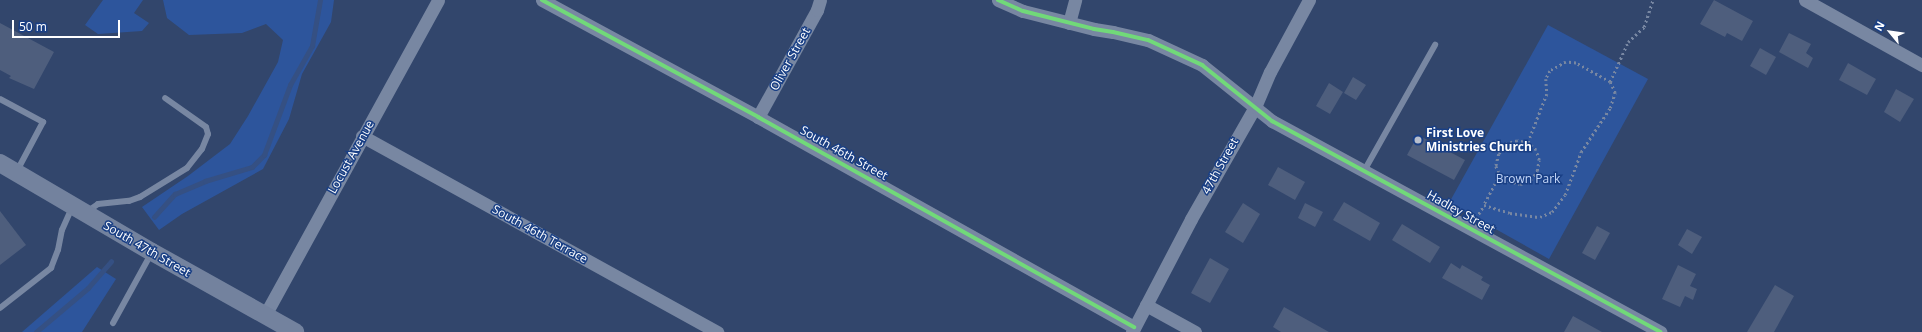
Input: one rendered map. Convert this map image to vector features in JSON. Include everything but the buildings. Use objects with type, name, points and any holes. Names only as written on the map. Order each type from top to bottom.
[{"type":"main road","name":"South 47th Street","points":[[0,163],[152,252],[295,332]]},
{"type":"street","name":"Locust Avenue","points":[[265,315],[438,0]]},
{"type":"street","name":"South 46th Street","points":[[542,0],[758,117],[1133,330]]},
{"type":"street","name":"Oliver Street","points":[[758,117],[820,0]]},
{"type":"street","name":"Hadley Street","points":[[998,0],[1023,11],[1069,23],[1148,40],[1202,65],[1272,121],[1660,332]]},
{"type":"street","points":[[1069,23],[1075,0]]},
{"type":"street","name":"47th Street","points":[[1133,330],[1184,232],[1255,107],[1270,72],[1309,0]]},
{"type":"street","points":[[1805,0],[1922,65]]},
{"type":"street","name":"South 46th Terrace","points":[[362,136],[717,332]]},
{"type":"street","points":[[1146,305],[1195,332]]},
{"type":"lane","points":[[1364,171],[1435,45]]},
{"type":"lane","points":[[0,98],[43,122],[16,172]]},
{"type":"lane","points":[[0,308],[51,268],[58,250],[62,230],[79,210],[98,204],[128,202],[140,197],[187,168],[202,150],[208,134],[206,127],[165,98]]},
{"type":"lane","points":[[113,323],[152,252]]},
{"type":"path","points":[[1610,82],[1628,42],[1644,27],[1653,0]]},
{"type":"path","points":[[1484,205],[1510,214],[1540,217],[1552,212],[1565,195],[1581,152],[1610,108],[1615,93],[1610,82],[1576,63],[1566,62],[1550,71],[1546,79],[1547,94],[1528,143]]},
{"type":"path","points":[[1517,141],[1528,143],[1536,150],[1539,160],[1537,171],[1531,180],[1520,184],[1509,182],[1500,175],[1496,166],[1498,154],[1506,144],[1517,141]]},
{"type":"path","points":[[1475,220],[1500,175]]},
{"type":"green space","points":[[103,0],[143,0],[134,13],[149,23],[142,31],[98,34],[85,25]]},
{"type":"green space","points":[[163,0],[334,0],[331,22],[302,74],[289,119],[263,169],[182,214],[159,230],[142,207],[188,176],[230,144],[248,116],[278,62],[283,40],[266,24],[242,33],[189,35],[167,18]]},
{"type":"green space","name":"Brown Park","points":[[1548,25],[1648,79],[1549,259],[1449,203]]},
{"type":"green space","points":[[97,267],[116,279],[82,332],[22,332]]},
{"type":"waterway","points":[[154,217],[175,194],[205,181],[252,167],[264,155],[290,85],[312,46],[320,0]]},
{"type":"waterway","points":[[36,332],[88,288],[111,262]]},
{"type":"cycle path","points":[[542,0],[758,117],[1134,327]]},
{"type":"cycle path","points":[[998,0],[1023,11],[1094,29],[1148,40],[1202,65],[1272,121],[1660,332]]},
{"type":"place","name":"First Love Ministries Church","points":[[1418,140]]}]
